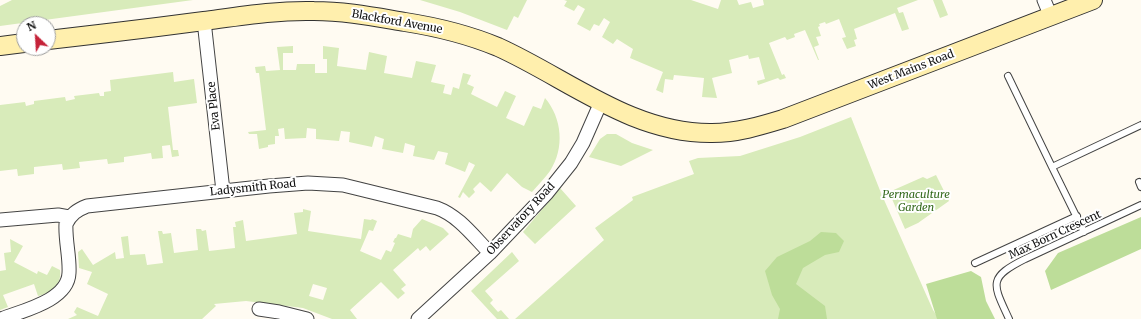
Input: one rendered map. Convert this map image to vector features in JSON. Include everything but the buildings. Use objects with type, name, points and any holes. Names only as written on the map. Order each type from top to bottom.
[{"type":"street","points":[[1044,0],[1051,17]]},
{"type":"street","name":"West Mains Road","points":[[727,132],[756,128],[818,107],[1093,0]]},
{"type":"street","name":"Blackford Avenue","points":[[56,39],[268,12],[311,11],[352,14],[408,22],[451,32],[492,45],[601,102],[658,126],[688,132],[727,132]]},
{"type":"street","name":"Eva Place","points":[[204,21],[224,191]]},
{"type":"street","points":[[0,46],[16,44]]},
{"type":"street","name":"Observatory Road","points":[[418,319],[490,253],[534,208],[571,163],[583,143],[601,102]]},
{"type":"street","name":"Ladysmith Road","points":[[69,217],[74,212],[87,206],[308,183],[334,184],[437,208],[458,220],[490,253]]},
{"type":"street","points":[[0,220],[58,215],[69,217],[66,224],[69,274],[65,286],[56,295],[41,304],[1,319]]},
{"type":"street","points":[[258,309],[279,312],[307,319]]},
{"type":"lane","points":[[1008,76],[1084,232]]},
{"type":"lane","points":[[1052,167],[1141,125]]},
{"type":"lane","name":"Max Born Crescent","points":[[1009,319],[997,294],[996,284],[1000,274],[1010,267],[1141,205]]},
{"type":"lane","points":[[975,264],[1077,216]]},
{"type":"green space","points":[[12,0],[193,0],[56,18],[56,16],[16,16],[16,24],[0,26],[0,6]]},
{"type":"green space","points":[[420,0],[527,0],[518,18],[514,16],[507,30],[460,12]]},
{"type":"green space","points":[[564,0],[691,0],[718,9],[721,0],[737,0],[739,5],[751,2],[753,8],[764,5],[763,0],[918,0],[897,8],[899,13],[903,12],[909,29],[902,31],[895,13],[854,29],[857,39],[854,40],[856,46],[847,49],[842,38],[846,37],[839,19],[826,24],[825,22],[819,24],[820,26],[818,27],[821,36],[816,37],[819,45],[814,47],[819,60],[805,30],[794,34],[795,37],[787,40],[785,37],[769,43],[782,75],[784,74],[786,78],[780,80],[778,78],[758,85],[757,81],[765,79],[759,57],[749,59],[748,55],[729,60],[732,73],[712,78],[717,98],[702,97],[704,78],[674,75],[673,80],[665,79],[663,93],[656,90],[663,72],[630,58],[633,49],[617,39],[613,44],[602,37],[610,22],[604,18],[599,26],[594,24],[590,31],[577,24],[585,9],[578,5],[574,11],[564,6],[567,1]]},
{"type":"green space","points":[[933,0],[942,0],[948,15],[940,18]]},
{"type":"green space","points":[[293,46],[293,53],[283,53],[283,70],[296,70],[297,64],[315,64],[315,73],[327,73],[327,59],[323,59],[323,46],[339,48],[337,66],[366,70],[369,52],[387,56],[384,73],[412,78],[416,61],[436,65],[431,82],[445,85],[443,93],[451,95],[453,87],[459,89],[463,73],[471,75],[467,84],[474,87],[471,94],[497,107],[505,91],[516,96],[506,118],[524,126],[533,106],[541,109],[545,98],[555,115],[560,133],[558,153],[555,162],[548,174],[532,192],[522,187],[507,173],[491,192],[480,182],[473,189],[475,192],[469,198],[463,192],[460,198],[458,197],[475,165],[469,162],[465,172],[445,164],[448,153],[438,151],[434,160],[413,156],[415,146],[405,143],[403,153],[382,149],[384,139],[375,136],[372,147],[349,142],[350,132],[341,131],[339,141],[316,139],[316,129],[307,128],[306,138],[285,139],[284,128],[278,129],[279,136],[275,136],[275,144],[259,149],[257,134],[249,134],[248,132],[266,130],[259,73],[256,73],[255,67],[265,66],[266,71],[280,70],[277,47]]},
{"type":"green space","points":[[173,72],[174,82],[194,79],[197,103],[168,107],[173,150],[178,150],[179,156],[172,157],[170,145],[162,146],[163,158],[152,159],[151,153],[124,157],[124,162],[108,164],[107,159],[79,162],[80,168],[63,170],[62,164],[34,167],[34,174],[18,176],[17,169],[0,171],[0,105],[25,102],[26,106],[34,104],[34,101],[65,97],[66,101],[75,99],[74,96],[99,93],[100,96],[104,96],[104,92],[111,91],[110,80]]},
{"type":"green space","points":[[851,117],[881,193],[933,310],[939,319],[515,319],[604,240],[595,228],[633,200],[632,197],[694,174],[689,161],[698,158],[740,156],[800,137]]},
{"type":"green space","points":[[607,134],[616,134],[632,143],[653,150],[621,166],[589,157],[600,139]]},
{"type":"green space","name":"Permaculture Garden","points":[[936,175],[949,201],[918,223],[905,229],[889,192],[923,177],[927,179]]},
{"type":"green space","points":[[560,188],[576,206],[535,244],[523,232]]},
{"type":"green space","points":[[303,209],[311,211],[308,231],[361,239],[364,219],[372,219],[377,221],[373,231],[369,230],[360,251],[381,260],[386,250],[391,252],[395,243],[393,242],[398,234],[411,238],[413,229],[422,219],[443,228],[449,234],[430,251],[426,246],[420,251],[418,248],[393,270],[406,285],[401,289],[405,293],[398,299],[381,282],[350,310],[357,319],[332,319],[303,308],[246,301],[214,304],[216,306],[202,319],[68,319],[77,315],[74,312],[77,307],[98,316],[108,294],[87,284],[92,272],[79,268],[78,252],[82,249],[93,265],[115,252],[116,259],[124,258],[121,237],[128,236],[130,255],[145,254],[147,265],[163,263],[158,231],[162,231],[163,234],[171,233],[174,253],[198,250],[196,229],[201,229],[202,231],[206,230],[209,251],[235,248],[233,227],[236,227],[235,222],[243,220],[246,241],[297,234],[294,213],[303,212]],"holes":[[[313,284],[327,288],[323,300],[309,296]]]},
{"type":"green space","points":[[1141,217],[1141,249],[1051,290],[1045,271],[1058,253]]},
{"type":"green space","points":[[821,232],[836,233],[844,241],[839,252],[825,255],[803,268],[796,284],[825,306],[827,319],[778,319],[780,309],[772,295],[765,271],[777,257],[810,241]]},
{"type":"green space","points":[[10,239],[23,246],[14,262],[37,274],[38,271],[47,275],[52,266],[60,270],[60,276],[55,288],[43,295],[38,296],[34,284],[3,295],[8,307],[0,310],[0,271],[6,270],[4,253],[11,252]]},
{"type":"green space","points":[[512,252],[519,261],[485,291],[493,300],[490,303],[498,312],[501,310],[509,319],[497,319],[471,291]]},
{"type":"green space","points":[[971,271],[981,277],[986,301],[995,319],[937,319],[926,284]]}]
